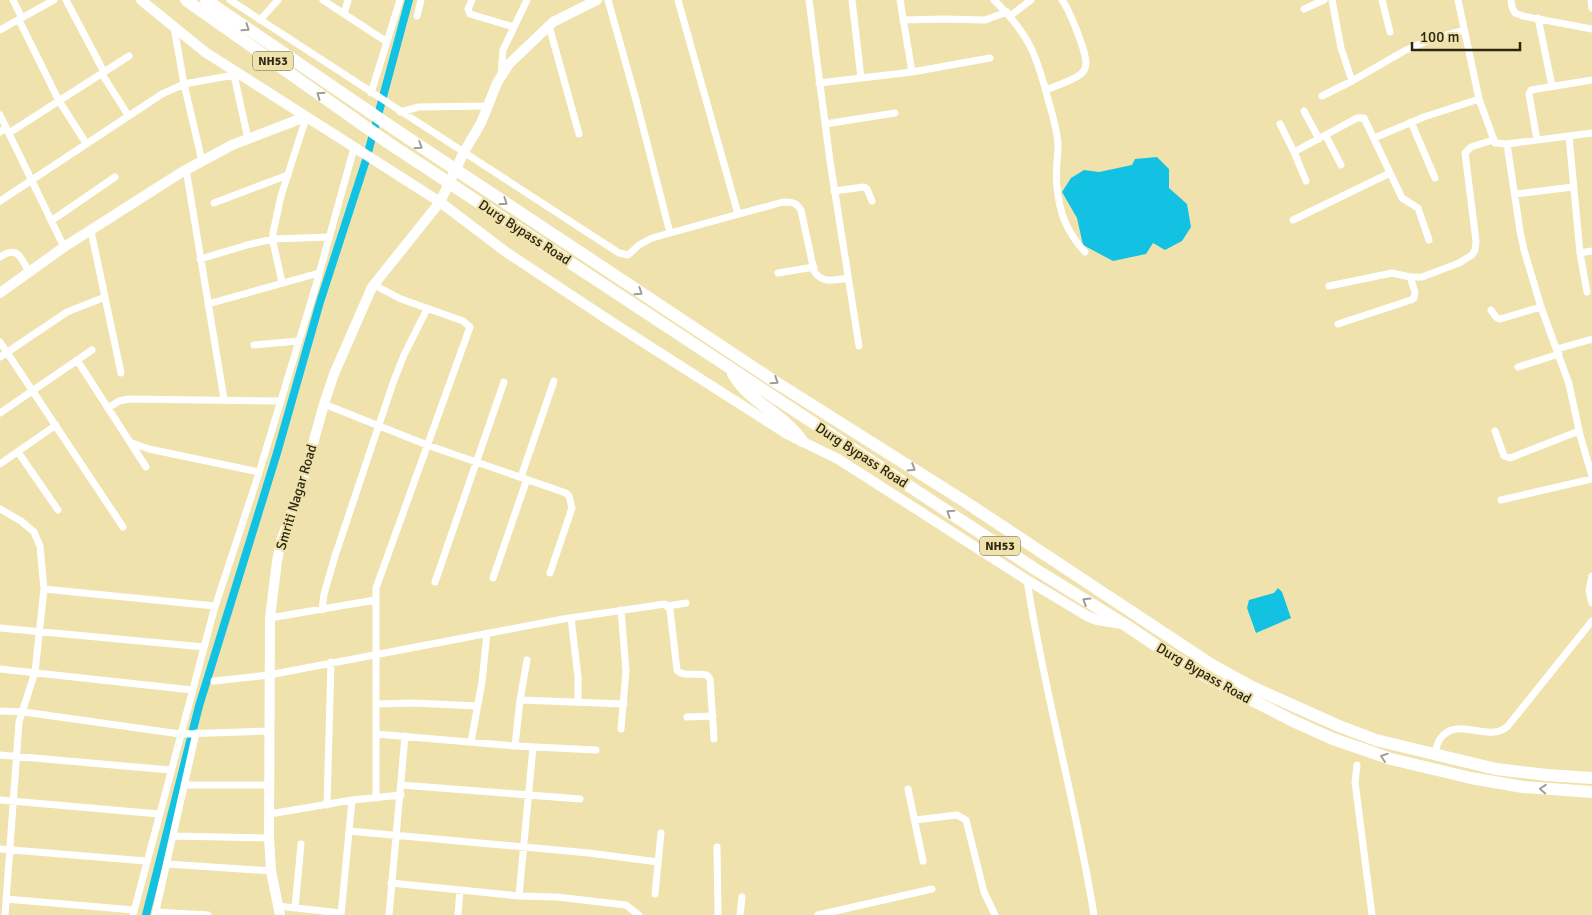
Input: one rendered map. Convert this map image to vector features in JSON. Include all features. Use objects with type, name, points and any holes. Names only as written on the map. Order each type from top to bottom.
[{"type":"highway","name":"Durg Bypass Road","points":[[186,0],[387,142],[1035,569],[1167,653],[1217,682],[1293,721],[1341,742],[1391,759],[1471,778],[1523,787],[1592,792]]},
{"type":"highway","name":"Durg Bypass Road","points":[[206,0],[391,127],[774,381],[964,501],[1212,665],[1252,687],[1339,726],[1376,740],[1496,770],[1592,778]]},
{"type":"highway","points":[[731,368],[736,379],[750,395],[786,422],[802,441]]},
{"type":"street","points":[[13,0],[59,101],[86,143]]},
{"type":"street","points":[[0,30],[54,0]]},
{"type":"street","points":[[66,0],[103,73],[128,115]]},
{"type":"street","points":[[141,0],[205,52],[237,75],[440,202],[506,252],[780,430],[838,459],[1027,580],[1087,616],[1097,620],[1124,624]]},
{"type":"street","points":[[230,0],[618,253],[628,255],[644,241],[783,202],[791,202],[797,204],[800,210],[818,276],[822,280],[848,278]]},
{"type":"street","points":[[260,20],[278,0]]},
{"type":"street","points":[[323,0],[387,42]]},
{"type":"street","points":[[344,14],[348,0]]},
{"type":"street","points":[[371,93],[400,0]]},
{"type":"street","points":[[417,16],[421,0]]},
{"type":"street","points":[[472,0],[468,9],[470,14],[514,27]]},
{"type":"street","points":[[501,77],[503,50],[528,0]]},
{"type":"street","name":"Smriti Nagar Road","points":[[279,911],[271,871],[269,838],[268,675],[270,618],[281,542],[300,487],[334,374],[374,284],[440,202],[464,152],[474,138],[501,77],[509,64],[553,22],[598,0]]},
{"type":"street","points":[[608,0],[670,233]]},
{"type":"street","points":[[678,0],[738,214]]},
{"type":"street","points":[[809,0],[834,191],[859,346]]},
{"type":"street","points":[[852,0],[861,78]]},
{"type":"street","points":[[900,0],[912,72]]},
{"type":"street","points":[[994,0],[1009,14],[1028,41],[1036,57],[1056,128],[1058,144],[1056,186],[1060,205],[1066,227],[1073,240],[1084,252]]},
{"type":"street","points":[[903,20],[985,20],[1009,14],[1030,0]]},
{"type":"street","points":[[1046,90],[1082,74],[1085,68],[1086,62],[1075,26],[1069,9],[1062,0]]},
{"type":"street","points":[[1332,0],[1341,48],[1352,81]]},
{"type":"street","points":[[1382,0],[1390,32]]},
{"type":"street","points":[[1458,0],[1479,99],[1493,140],[1498,144],[1507,144],[1592,133]]},
{"type":"street","points":[[1511,0],[1515,13],[1592,29]]},
{"type":"street","points":[[1591,0],[1592,8]]},
{"type":"street","points":[[1304,9],[1321,1]]},
{"type":"street","points":[[1538,18],[1552,86]]},
{"type":"street","points":[[549,26],[579,134]]},
{"type":"street","points":[[174,27],[184,84],[202,161]]},
{"type":"street","points":[[1322,96],[1406,50],[1432,39],[1464,30]]},
{"type":"street","points":[[5,131],[59,101],[129,56]]},
{"type":"street","points":[[819,83],[912,72],[990,58]]},
{"type":"street","points":[[0,201],[162,94],[184,84],[237,75]]},
{"type":"street","points":[[237,75],[248,138]]},
{"type":"street","points":[[1538,140],[1530,94],[1531,90],[1592,80]]},
{"type":"street","points":[[1374,138],[1411,122],[1479,99]]},
{"type":"street","points":[[400,112],[419,107],[488,106]]},
{"type":"street","points":[[1304,111],[1341,165]]},
{"type":"street","points":[[825,124],[895,113]]},
{"type":"street","points":[[0,115],[5,131],[32,180],[64,248]]},
{"type":"street","points":[[0,292],[91,230],[186,169],[248,138],[306,117]]},
{"type":"street","points":[[282,282],[273,239],[281,196],[306,117]]},
{"type":"street","points":[[1294,152],[1361,117],[1366,119],[1402,198],[1420,211],[1429,240]]},
{"type":"street","points":[[1411,122],[1435,178]]},
{"type":"street","points":[[1280,124],[1306,181]]},
{"type":"street","points":[[1569,136],[1580,253],[1587,292]]},
{"type":"street","points":[[1329,286],[1388,273],[1398,273],[1410,277],[1426,276],[1459,263],[1472,255],[1476,242],[1465,153],[1471,147],[1493,140]]},
{"type":"street","points":[[1501,500],[1592,477],[1579,431],[1569,384],[1541,306],[1524,250],[1507,144]]},
{"type":"street","points":[[6,899],[133,912],[215,606],[281,401],[354,148]]},
{"type":"street","points":[[186,169],[224,400]]},
{"type":"street","points":[[1293,220],[1390,173]]},
{"type":"street","points":[[214,203],[288,175]]},
{"type":"street","points":[[51,221],[115,177]]},
{"type":"street","points":[[834,191],[864,187],[867,189],[872,201]]},
{"type":"street","points":[[1515,194],[1574,187]]},
{"type":"street","points":[[91,230],[121,373]]},
{"type":"street","points":[[200,259],[273,239],[329,237]]},
{"type":"street","points":[[1580,253],[1592,251]]},
{"type":"street","points":[[0,257],[10,252],[16,252],[29,272]]},
{"type":"street","points":[[778,273],[814,266]]},
{"type":"street","points":[[208,304],[319,273]]},
{"type":"street","points":[[1338,324],[1411,300],[1414,298],[1415,292],[1410,277]]},
{"type":"street","points":[[374,284],[401,299],[463,321],[470,327],[379,579],[375,600],[377,654],[376,798]]},
{"type":"street","points":[[0,357],[67,312],[105,296]]},
{"type":"street","points":[[1492,310],[1496,317],[1500,318],[1541,306]]},
{"type":"street","points":[[322,610],[324,594],[335,556],[404,355],[427,309]]},
{"type":"street","points":[[1518,367],[1592,339]]},
{"type":"street","points":[[0,342],[123,527]]},
{"type":"street","points":[[254,345],[298,342]]},
{"type":"street","points":[[0,413],[92,350]]},
{"type":"street","points":[[77,360],[146,467]]},
{"type":"street","points":[[494,578],[554,381]]},
{"type":"street","points":[[435,582],[478,462],[504,382]]},
{"type":"street","points":[[108,408],[119,401],[129,399],[281,401]]},
{"type":"street","points":[[324,404],[427,445],[566,493],[572,503],[572,508],[550,573]]},
{"type":"street","points":[[0,464],[56,425]]},
{"type":"street","points":[[1494,431],[1504,456],[1510,458],[1579,431]]},
{"type":"street","points":[[132,443],[149,449],[259,472]]},
{"type":"street","points":[[18,452],[58,510]]},
{"type":"street","points":[[0,509],[21,521],[34,532],[40,546],[44,589],[35,672],[24,712],[19,722],[5,915]]},
{"type":"street","points":[[1592,576],[1589,591],[1592,603]]},
{"type":"street","points":[[1027,580],[1049,698],[1094,915]]},
{"type":"street","points":[[44,589],[215,606]]},
{"type":"street","points":[[270,618],[375,600]]},
{"type":"street","points":[[214,681],[268,675],[571,618],[660,604],[668,606],[686,603]]},
{"type":"street","points":[[668,606],[677,670],[684,675],[707,675],[710,679],[714,739]]},
{"type":"street","points":[[622,610],[626,671],[622,729]]},
{"type":"street","points":[[571,618],[578,676],[578,702]]},
{"type":"street","points":[[1434,755],[1440,740],[1451,730],[1461,728],[1489,733],[1502,731],[1507,727],[1592,620]]},
{"type":"street","points":[[0,628],[204,647]]},
{"type":"street","points":[[470,742],[482,682],[488,633]]},
{"type":"street","points":[[515,746],[527,660]]},
{"type":"street","points":[[327,805],[331,662]]},
{"type":"street","points":[[0,669],[192,690]]},
{"type":"street","points":[[520,700],[624,704]]},
{"type":"street","points":[[376,704],[413,703],[477,706]]},
{"type":"street","points":[[0,711],[24,712],[180,734],[268,731]]},
{"type":"street","points":[[687,717],[713,716]]},
{"type":"street","points":[[196,733],[155,914],[208,915]]},
{"type":"street","points":[[376,734],[515,746],[596,750]]},
{"type":"street","points":[[389,915],[405,736]]},
{"type":"street","points":[[519,896],[533,747]]},
{"type":"street","points":[[0,755],[170,770]]},
{"type":"street","points":[[1357,765],[1355,782],[1372,915]]},
{"type":"street","points":[[184,785],[270,785]]},
{"type":"street","points":[[401,785],[580,799]]},
{"type":"street","points":[[908,788],[923,861]]},
{"type":"street","points":[[270,814],[352,800],[401,795]]},
{"type":"street","points":[[0,800],[159,814]]},
{"type":"street","points":[[279,911],[295,908],[341,914],[352,800]]},
{"type":"street","points":[[915,820],[957,814],[966,820],[984,892],[995,915]]},
{"type":"street","points":[[349,831],[588,853],[658,862]]},
{"type":"street","points":[[655,894],[661,833]]},
{"type":"street","points":[[173,836],[269,838]]},
{"type":"street","points":[[295,908],[300,844]]},
{"type":"street","points":[[717,847],[718,915]]},
{"type":"street","points":[[0,849],[146,862]]},
{"type":"street","points":[[166,864],[271,871]]},
{"type":"street","points":[[391,883],[519,896],[557,897],[626,905],[639,915]]},
{"type":"street","points":[[818,915],[932,889]]},
{"type":"street","points":[[458,915],[460,890]]},
{"type":"street","points":[[740,915],[742,897]]},
{"type":"water","points":[[1157,157],[1169,169],[1169,188],[1187,204],[1191,227],[1182,241],[1165,250],[1153,243],[1146,254],[1113,261],[1083,245],[1077,218],[1062,192],[1071,178],[1084,170],[1099,172],[1132,165],[1135,159]]},
{"type":"water","points":[[1278,588],[1282,592],[1291,618],[1256,633],[1247,608],[1249,600],[1274,593]]},
{"type":"waterway","points":[[146,915],[199,706],[277,453],[320,302],[366,160],[409,0]]}]
